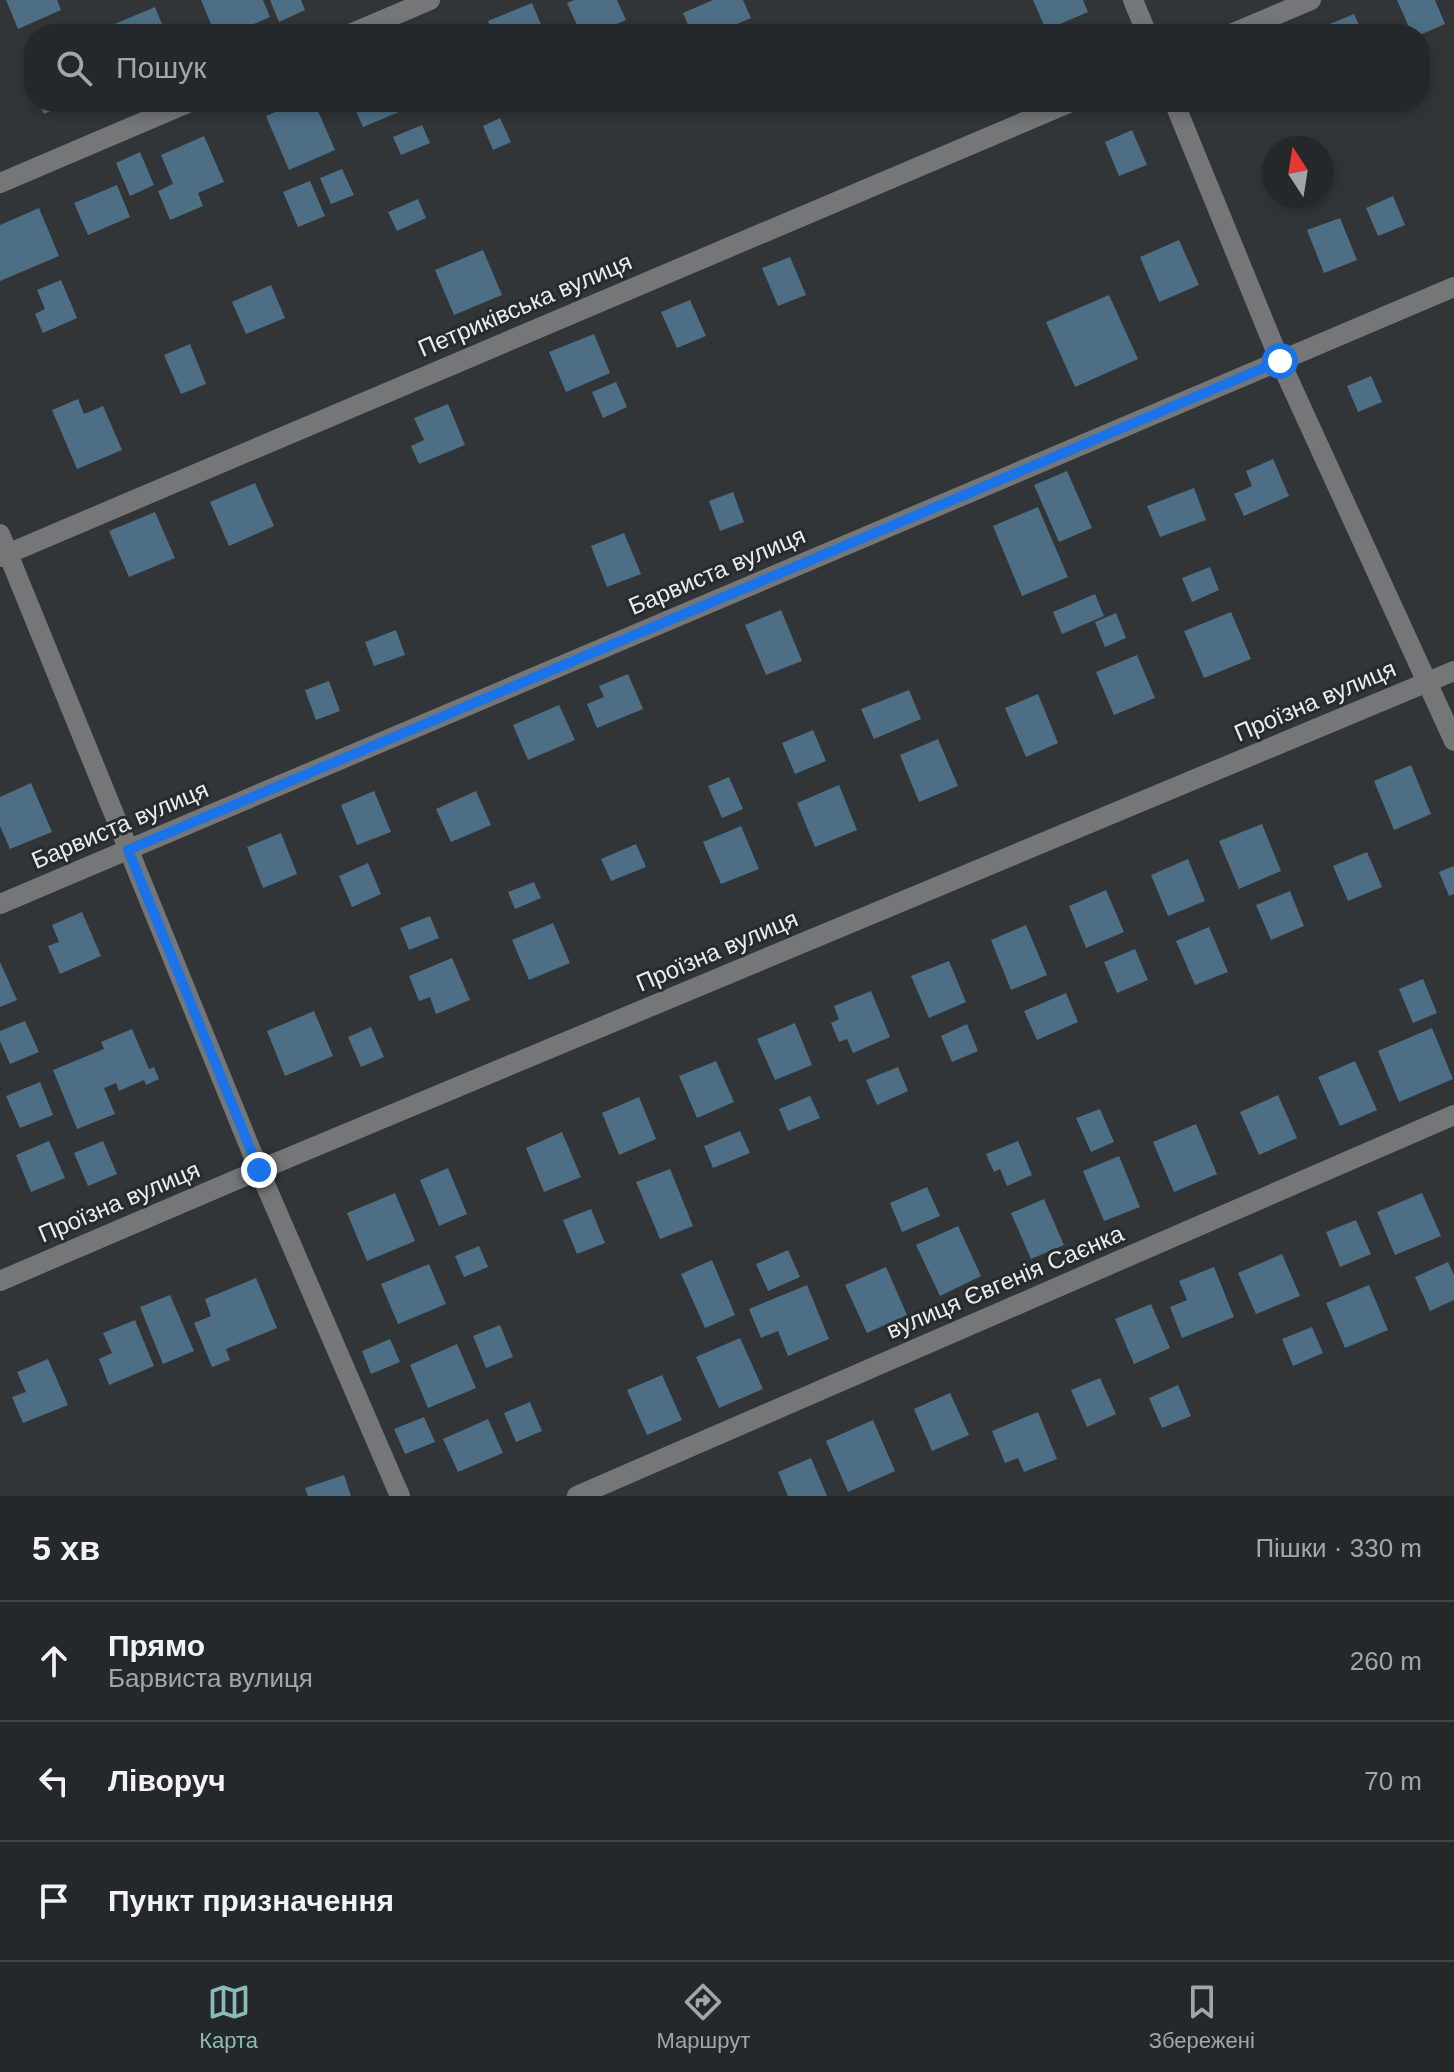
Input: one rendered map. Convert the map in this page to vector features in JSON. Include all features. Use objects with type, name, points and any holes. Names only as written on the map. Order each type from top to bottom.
[{"type":"street","points":[[374,24],[430,0]]},
{"type":"street","points":[[1133,0],[1143,24]]},
{"type":"street","points":[[1255,24],[1311,0]]},
{"type":"street","points":[[0,183],[167,112]]},
{"type":"street","name":"Петриківська вулиця","points":[[4,555],[1047,112]]},
{"type":"street","points":[[1178,112],[1280,361],[1454,741]]},
{"type":"street","name":"Барвиста вулиця","points":[[0,904],[1454,287]]},
{"type":"street","points":[[0,534],[4,555],[259,1170],[400,1496]]},
{"type":"street","name":"Проїзна вулиця","points":[[0,1281],[1454,671]]},
{"type":"street","name":"вулиця Євгенія Саєнка","points":[[577,1496],[1454,1115]]},
{"type":"building","points":[[6,0],[57,0],[61,10],[18,29]]},
{"type":"building","points":[[201,0],[263,0],[270,17],[254,24],[211,24]]},
{"type":"building","points":[[270,0],[301,0],[305,10],[279,22]]},
{"type":"building","points":[[574,0],[617,0],[626,20],[617,24],[576,24],[567,3]]},
{"type":"building","points":[[713,0],[743,0],[751,18],[737,24],[688,24],[683,13]]},
{"type":"building","points":[[1033,0],[1083,0],[1088,12],[1060,24],[1043,24]]},
{"type":"building","points":[[1397,0],[1435,0],[1445,24],[1430,31],[1430,24],[1408,24]]},
{"type":"building","points":[[532,3],[541,24],[489,24],[488,21]]},
{"type":"building","points":[[155,7],[162,24],[115,24]]},
{"type":"building","points":[[1354,14],[1358,24],[1330,24]]},
{"type":"building","points":[[275,112],[318,112],[335,150],[289,170],[266,116]]},
{"type":"building","points":[[356,112],[399,112],[363,127]]},
{"type":"building","points":[[500,118],[511,142],[493,150],[483,126]]},
{"type":"building","points":[[422,125],[430,143],[401,155],[393,137]]},
{"type":"building","points":[[1132,130],[1147,165],[1119,176],[1105,142]]},
{"type":"building","points":[[204,136],[224,182],[198,193],[203,206],[170,220],[158,191],[173,184],[161,155]]},
{"type":"building","points":[[140,152],[154,185],[130,196],[116,163]]},
{"type":"building","points":[[342,169],[354,195],[331,204],[320,178]]},
{"type":"building","points":[[310,181],[325,216],[298,227],[283,192]]},
{"type":"building","points":[[117,185],[130,217],[88,235],[74,203]]},
{"type":"building","points":[[1393,196],[1405,225],[1378,236],[1366,208]]},
{"type":"building","points":[[418,199],[426,218],[397,231],[388,212]]},
{"type":"building","points":[[39,208],[59,256],[0,281],[0,225]]},
{"type":"building","points":[[1340,218],[1357,260],[1324,273],[1307,230]]},
{"type":"building","points":[[1179,240],[1199,285],[1159,302],[1140,257]]},
{"type":"building","points":[[483,250],[502,295],[454,315],[435,270]]},
{"type":"building","points":[[790,257],[806,295],[778,306],[762,268]]},
{"type":"building","points":[[61,280],[77,318],[43,333],[35,314],[45,309],[37,290]]},
{"type":"building","points":[[271,285],[285,318],[246,334],[232,302]]},
{"type":"building","points":[[1109,295],[1138,359],[1075,387],[1046,322]]},
{"type":"building","points":[[690,300],[706,336],[677,348],[661,312]]},
{"type":"building","points":[[594,334],[610,373],[566,392],[549,352]]},
{"type":"building","points":[[190,344],[206,384],[181,394],[164,355]]},
{"type":"building","points":[[1371,376],[1382,402],[1358,412],[1347,386]]},
{"type":"building","points":[[616,382],[627,407],[603,418],[592,392]]},
{"type":"building","points":[[78,399],[84,414],[103,406],[122,450],[77,469],[52,410]]},
{"type":"building","points":[[448,404],[465,445],[419,464],[411,446],[424,440],[414,418]]},
{"type":"building","points":[[1273,459],[1289,496],[1244,516],[1234,494],[1252,486],[1246,471]]},
{"type":"building","points":[[1067,471],[1092,528],[1059,542],[1034,485]]},
{"type":"building","points":[[255,483],[274,526],[229,546],[210,502]]},
{"type":"building","points":[[1194,488],[1206,520],[1160,537],[1147,506]]},
{"type":"building","points":[[733,492],[744,522],[720,531],[709,501]]},
{"type":"building","points":[[1038,507],[1068,577],[1022,596],[993,526]]},
{"type":"building","points":[[155,512],[175,558],[129,577],[109,531]]},
{"type":"building","points":[[624,533],[641,574],[607,587],[591,546]]},
{"type":"building","points":[[1210,567],[1219,590],[1192,602],[1182,578]]},
{"type":"building","points":[[1095,594],[1104,616],[1062,634],[1053,612]]},
{"type":"building","points":[[781,610],[802,661],[766,675],[745,625]]},
{"type":"building","points":[[1231,612],[1251,659],[1204,678],[1184,631]]},
{"type":"building","points":[[1116,613],[1126,638],[1105,647],[1095,622]]},
{"type":"building","points":[[396,630],[405,655],[374,666],[365,642]]},
{"type":"building","points":[[1137,655],[1155,698],[1114,715],[1096,672]]},
{"type":"building","points":[[628,674],[643,709],[597,728],[587,704],[604,697],[599,686]]},
{"type":"building","points":[[329,681],[340,711],[316,720],[305,690]]},
{"type":"building","points":[[909,690],[921,719],[874,739],[861,709]]},
{"type":"building","points":[[1038,694],[1058,743],[1026,757],[1005,708]]},
{"type":"building","points":[[559,705],[575,740],[528,760],[513,725]]},
{"type":"building","points":[[813,730],[826,761],[795,774],[782,743]]},
{"type":"building","points":[[938,739],[958,786],[919,802],[900,755]]},
{"type":"building","points":[[1411,765],[1431,814],[1394,830],[1374,781]]},
{"type":"building","points":[[729,777],[743,809],[722,818],[708,786]]},
{"type":"building","points":[[31,783],[52,832],[10,849],[0,826],[0,797]]},
{"type":"building","points":[[839,785],[857,830],[815,847],[797,803]]},
{"type":"building","points":[[374,791],[391,832],[357,845],[341,805]]},
{"type":"building","points":[[476,791],[491,825],[451,842],[436,809]]},
{"type":"building","points":[[1262,824],[1281,871],[1239,889],[1219,841]]},
{"type":"building","points":[[741,826],[759,869],[721,884],[703,842]]},
{"type":"building","points":[[281,833],[297,874],[263,888],[247,847]]},
{"type":"building","points":[[636,844],[646,867],[611,881],[601,859]]},
{"type":"building","points":[[1367,852],[1382,887],[1348,901],[1333,866]]},
{"type":"building","points":[[1188,859],[1205,901],[1168,916],[1151,875]]},
{"type":"building","points":[[368,863],[381,894],[352,907],[339,876]]},
{"type":"building","points":[[1454,866],[1454,894],[1449,896],[1439,872]]},
{"type":"building","points":[[534,882],[541,898],[515,909],[508,892]]},
{"type":"building","points":[[1106,890],[1124,932],[1086,948],[1069,906]]},
{"type":"building","points":[[1290,891],[1304,926],[1271,940],[1256,905]]},
{"type":"building","points":[[82,912],[101,956],[60,974],[48,946],[59,942],[52,925]]},
{"type":"building","points":[[430,916],[439,938],[409,950],[400,928]]},
{"type":"building","points":[[553,923],[570,963],[529,980],[512,940]]},
{"type":"building","points":[[1026,925],[1047,975],[1011,990],[991,940]]},
{"type":"building","points":[[1209,927],[1228,972],[1195,985],[1176,941]]},
{"type":"building","points":[[1135,949],[1148,980],[1117,993],[1104,962]]},
{"type":"building","points":[[452,958],[470,1000],[436,1014],[430,997],[419,1001],[409,976]]},
{"type":"building","points":[[949,961],[966,1002],[929,1018],[911,976]]},
{"type":"building","points":[[0,962],[17,1000],[0,1007]]},
{"type":"building","points":[[1423,979],[1437,1013],[1413,1023],[1399,989]]},
{"type":"building","points":[[871,991],[890,1037],[853,1053],[847,1039],[839,1042],[831,1023],[839,1019],[834,1006]]},
{"type":"building","points":[[1066,993],[1078,1022],[1037,1040],[1024,1011]]},
{"type":"building","points":[[314,1011],[333,1056],[285,1076],[267,1031]]},
{"type":"building","points":[[25,1021],[39,1052],[10,1064],[0,1041],[0,1031]]},
{"type":"building","points":[[795,1023],[812,1065],[775,1080],[757,1039]]},
{"type":"building","points":[[967,1024],[978,1051],[952,1062],[941,1036]]},
{"type":"building","points":[[371,1027],[384,1057],[361,1067],[348,1037]]},
{"type":"building","points":[[1432,1028],[1453,1079],[1399,1102],[1378,1051]]},
{"type":"building","points":[[132,1029],[149,1069],[154,1067],[159,1079],[146,1085],[144,1080],[119,1091],[116,1083],[104,1088],[115,1114],[77,1129],[53,1070],[104,1049],[101,1042]]},
{"type":"building","points":[[716,1061],[734,1102],[697,1118],[679,1076]]},
{"type":"building","points":[[1355,1061],[1377,1110],[1340,1126],[1318,1077]]},
{"type":"building","points":[[898,1067],[908,1091],[877,1105],[866,1080]]},
{"type":"building","points":[[40,1082],[53,1115],[20,1128],[6,1096]]},
{"type":"building","points":[[1278,1095],[1297,1138],[1259,1155],[1240,1112]]},
{"type":"building","points":[[810,1096],[820,1118],[788,1131],[779,1109]]},
{"type":"building","points":[[639,1097],[656,1139],[619,1155],[602,1113]]},
{"type":"building","points":[[1100,1109],[1114,1142],[1091,1152],[1076,1118]]},
{"type":"building","points":[[1196,1124],[1217,1174],[1174,1192],[1153,1142]]},
{"type":"building","points":[[740,1131],[750,1153],[713,1168],[704,1146]]},
{"type":"building","points":[[562,1132],[581,1177],[544,1192],[526,1148]]},
{"type":"building","points":[[49,1141],[65,1178],[31,1192],[16,1155]]},
{"type":"building","points":[[103,1141],[117,1174],[88,1186],[74,1153]]},
{"type":"building","points":[[1018,1141],[1032,1175],[1007,1186],[1000,1169],[994,1172],[986,1154]]},
{"type":"building","points":[[1119,1156],[1140,1207],[1104,1221],[1083,1171]]},
{"type":"building","points":[[448,1168],[467,1214],[439,1226],[420,1180]]},
{"type":"building","points":[[670,1169],[693,1226],[660,1239],[636,1182]]},
{"type":"building","points":[[927,1187],[940,1216],[902,1232],[890,1203]]},
{"type":"building","points":[[395,1193],[415,1241],[367,1261],[347,1213]]},
{"type":"building","points":[[1422,1193],[1441,1236],[1395,1255],[1377,1212]]},
{"type":"building","points":[[1044,1199],[1064,1245],[1031,1259],[1011,1213]]},
{"type":"building","points":[[591,1209],[605,1243],[577,1254],[563,1220]]},
{"type":"building","points":[[1356,1220],[1371,1254],[1340,1267],[1326,1232]]},
{"type":"building","points":[[958,1226],[981,1276],[940,1296],[916,1245]]},
{"type":"building","points":[[479,1246],[488,1267],[464,1277],[455,1256]]},
{"type":"building","points":[[788,1250],[800,1277],[768,1291],[756,1264]]},
{"type":"building","points":[[1282,1254],[1300,1296],[1256,1314],[1238,1273]]},
{"type":"building","points":[[712,1260],[735,1315],[705,1328],[681,1274]]},
{"type":"building","points":[[1448,1262],[1454,1275],[1454,1300],[1430,1311],[1415,1277]]},
{"type":"building","points":[[429,1264],[446,1304],[398,1324],[381,1284]]},
{"type":"building","points":[[886,1267],[907,1315],[867,1333],[845,1285]]},
{"type":"building","points":[[1214,1267],[1234,1317],[1182,1338],[1170,1307],[1187,1300],[1179,1281]]},
{"type":"building","points":[[256,1278],[277,1328],[226,1349],[230,1360],[212,1367],[194,1323],[211,1316],[205,1299]]},
{"type":"building","points":[[807,1285],[829,1339],[788,1356],[778,1331],[761,1338],[749,1309]]},
{"type":"building","points":[[1369,1285],[1388,1330],[1345,1348],[1326,1303]]},
{"type":"building","points":[[170,1295],[194,1351],[163,1364],[140,1307]]},
{"type":"building","points":[[1151,1304],[1170,1348],[1134,1364],[1115,1319]]},
{"type":"building","points":[[135,1320],[154,1366],[109,1385],[99,1359],[112,1353],[103,1333]]},
{"type":"building","points":[[500,1325],[513,1357],[486,1368],[473,1336]]},
{"type":"building","points":[[1312,1327],[1323,1353],[1293,1366],[1282,1339]]},
{"type":"building","points":[[740,1338],[763,1389],[719,1408],[696,1357]]},
{"type":"building","points":[[390,1339],[400,1362],[371,1374],[362,1351]]},
{"type":"building","points":[[457,1344],[476,1388],[428,1408],[410,1365]]},
{"type":"building","points":[[48,1359],[68,1405],[23,1423],[12,1397],[26,1392],[17,1372]]},
{"type":"building","points":[[662,1375],[682,1420],[647,1435],[627,1390]]},
{"type":"building","points":[[1100,1378],[1116,1414],[1087,1427],[1071,1390]]},
{"type":"building","points":[[1178,1385],[1191,1416],[1162,1428],[1149,1398]]},
{"type":"building","points":[[950,1393],[969,1435],[932,1451],[914,1409]]},
{"type":"building","points":[[530,1402],[542,1431],[516,1442],[504,1413]]},
{"type":"building","points":[[1038,1412],[1057,1459],[1024,1472],[1018,1458],[1005,1463],[992,1431]]},
{"type":"building","points":[[424,1417],[435,1442],[405,1454],[394,1429]]},
{"type":"building","points":[[488,1419],[503,1453],[458,1472],[443,1439]]},
{"type":"building","points":[[873,1420],[895,1471],[848,1492],[826,1441]]},
{"type":"building","points":[[811,1458],[827,1496],[788,1496],[778,1472]]},
{"type":"building","points":[[344,1475],[351,1496],[308,1496],[305,1488]]},
{"type":"route","points":[[259,1170],[128,850],[1280,361]]}]
